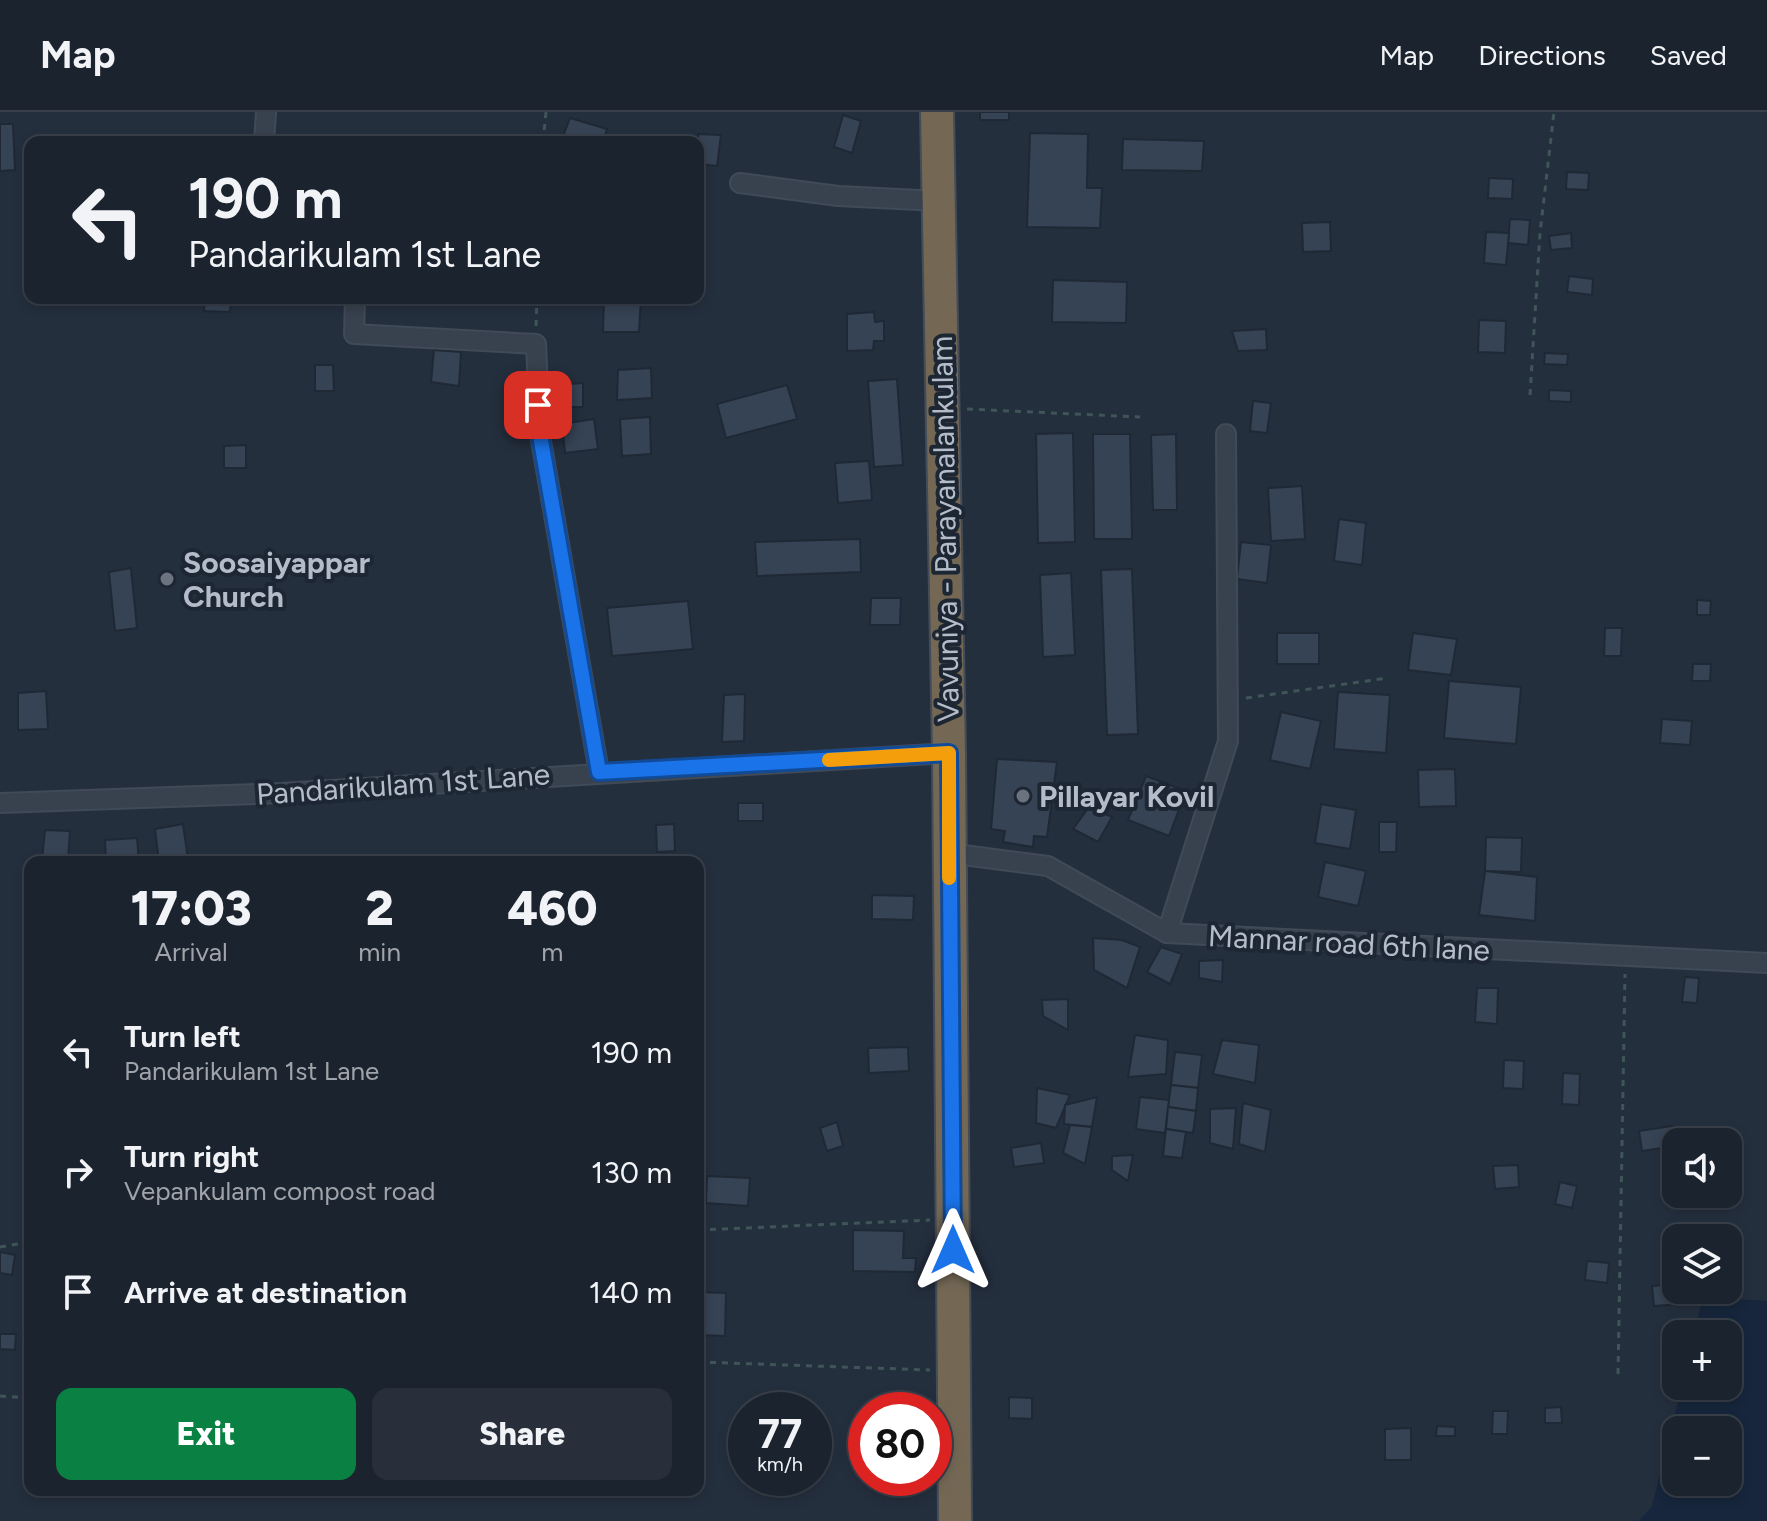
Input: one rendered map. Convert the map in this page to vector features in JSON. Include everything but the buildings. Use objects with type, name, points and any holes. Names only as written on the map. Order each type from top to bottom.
[{"type":"highway","name":"Vavuniya - Parayanalankulam","points":[[937,112],[949,753],[954,1219],[951,1370],[955,1521]]},
{"type":"street","points":[[264,136],[266,112]]},
{"type":"street","points":[[740,183],[838,196],[939,201]]},
{"type":"street","points":[[355,304],[354,334],[536,344],[540,435],[599,772]]},
{"type":"street","points":[[1167,933],[1228,741],[1226,434]]},
{"type":"street","name":"Pandarikulam 1st Lane","points":[[0,803],[282,793],[949,753]]},
{"type":"street","name":"Mannar road 6th lane","points":[[948,853],[1048,866],[1167,933],[1767,963]]},
{"type":"path","points":[[544,136],[546,112]]},
{"type":"path","points":[[1530,395],[1540,233],[1554,112]]},
{"type":"path","points":[[536,344],[537,304]]},
{"type":"path","points":[[965,409],[1140,417]]},
{"type":"path","points":[[1228,700],[1388,678]]},
{"type":"path","points":[[1618,1374],[1626,958]]},
{"type":"path","points":[[704,1230],[954,1219]]},
{"type":"path","points":[[0,1247],[24,1243]]},
{"type":"path","points":[[704,1362],[951,1370]]},
{"type":"path","points":[[0,1396],[24,1398]]},
{"type":"water","points":[[1742,1299],[1767,1301],[1767,1521],[1639,1521],[1652,1506],[1662,1466],[1662,1496],[1742,1496],[1742,1416],[1674,1416],[1678,1400],[1742,1400],[1742,1320],[1697,1320],[1701,1304],[1742,1304]]},
{"type":"slow traffic","points":[[829,760],[949,753],[949,878]]},
{"type":"place","name":"Soosaiyappar Church","points":[[167,579]]},
{"type":"place","name":"Pillayar Kovil","points":[[1023,796]]},
{"type":"route","points":[[538,405],[540,435],[599,772],[949,753],[953,1250]]}]
